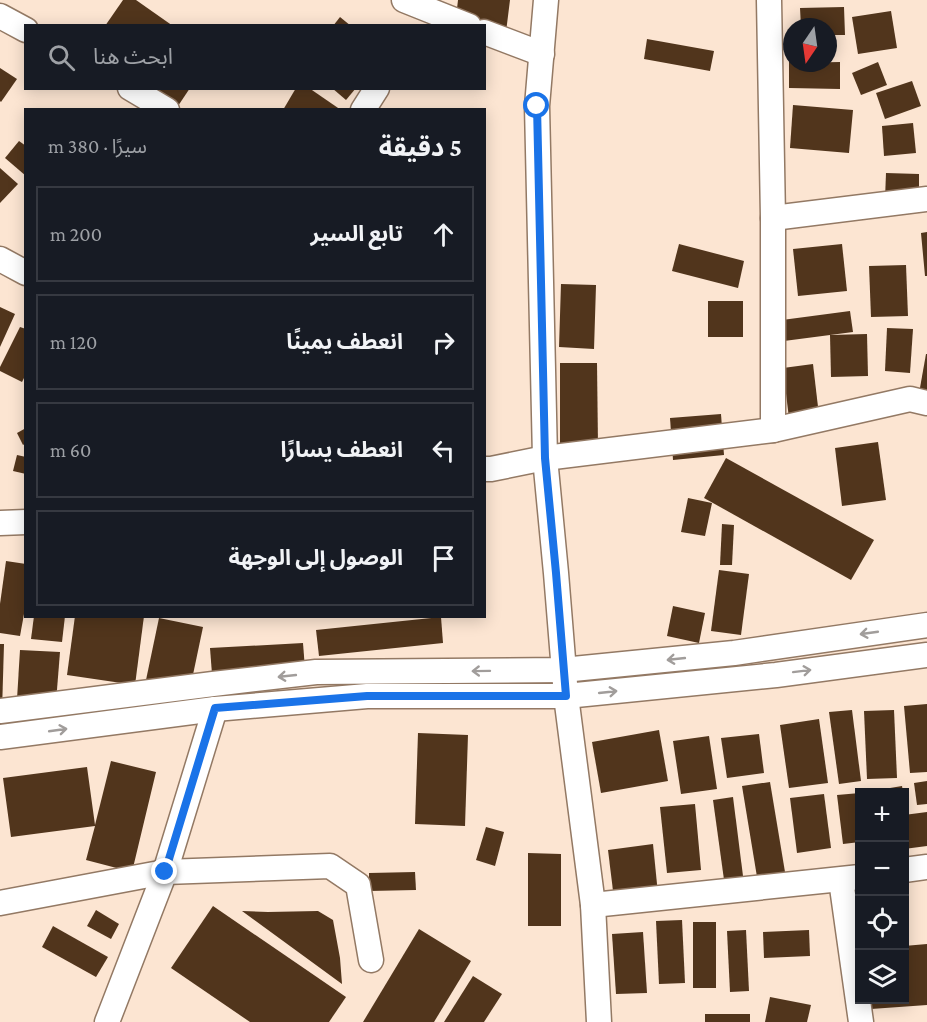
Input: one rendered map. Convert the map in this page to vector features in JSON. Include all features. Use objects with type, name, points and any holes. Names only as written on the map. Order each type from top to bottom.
[{"type":"street","points":[[404,0],[423,18],[458,24]]},
{"type":"street","points":[[546,0],[537,106],[545,458],[563,670],[593,905],[596,1018]]},
{"type":"street","points":[[769,0],[772,430]]},
{"type":"street","points":[[0,16],[24,29]]},
{"type":"street","points":[[486,33],[542,54]]},
{"type":"street","points":[[133,90],[164,108]]},
{"type":"street","points":[[364,108],[376,90]]},
{"type":"street","points":[[772,218],[927,199]]},
{"type":"street","points":[[0,259],[24,272]]},
{"type":"street","points":[[486,469],[545,458],[772,430],[910,399],[927,403]]},
{"type":"street","points":[[0,523],[24,522]]},
{"type":"street","points":[[0,711],[316,672],[563,670],[735,653],[927,624]]},
{"type":"street","points":[[0,737],[215,708],[367,696],[566,696],[776,675],[927,655]]},
{"type":"street","points":[[107,1022],[165,872],[215,708]]},
{"type":"street","points":[[0,903],[165,872],[330,866],[358,885],[371,960]]},
{"type":"street","points":[[909,869],[927,867]]},
{"type":"street","points":[[593,905],[850,878],[861,1022]]},
{"type":"building","points":[[123,0],[136,0],[170,24],[106,24]]},
{"type":"building","points":[[458,0],[510,0],[504,48],[486,45],[486,24],[455,24]]},
{"type":"building","points":[[844,7],[845,35],[837,35],[837,18],[801,18],[800,8]]},
{"type":"building","points":[[891,11],[897,48],[858,54],[852,17]]},
{"type":"building","points":[[340,17],[349,24],[335,24]]},
{"type":"building","points":[[647,39],[714,51],[710,71],[644,59]]},
{"type":"building","points":[[837,62],[840,62],[840,89],[789,88],[789,72],[837,72]]},
{"type":"building","points":[[878,62],[887,85],[861,95],[852,73]]},
{"type":"building","points":[[0,68],[17,79],[1,102],[0,101]]},
{"type":"building","points":[[912,81],[921,106],[885,119],[876,93]]},
{"type":"building","points":[[156,90],[189,90],[178,106]]},
{"type":"building","points":[[295,90],[312,90],[338,108],[284,108]]},
{"type":"building","points":[[334,90],[354,90],[346,100]]},
{"type":"building","points":[[793,105],[853,110],[849,153],[790,148]]},
{"type":"building","points":[[913,123],[916,153],[884,156],[882,126]]},
{"type":"building","points":[[19,141],[24,145],[24,174],[5,158]]},
{"type":"building","points":[[0,168],[18,184],[0,203]]},
{"type":"building","points":[[886,173],[919,174],[919,199],[885,199]]},
{"type":"building","points":[[927,232],[927,276],[925,276],[921,233]]},
{"type":"building","points":[[679,244],[744,261],[738,288],[672,271]]},
{"type":"building","points":[[842,244],[847,291],[798,296],[793,249]]},
{"type":"building","points":[[906,265],[908,316],[871,317],[869,266]]},
{"type":"building","points":[[561,284],[596,285],[594,349],[559,347]]},
{"type":"building","points":[[708,301],[743,301],[743,337],[708,337]]},
{"type":"building","points":[[0,307],[15,314],[0,347]]},
{"type":"building","points":[[850,311],[853,332],[784,341],[782,320]]},
{"type":"building","points":[[20,327],[24,328],[24,378],[22,382],[0,371]]},
{"type":"building","points":[[887,328],[913,329],[910,373],[885,371]]},
{"type":"building","points":[[867,334],[868,376],[831,377],[830,335]]},
{"type":"building","points":[[927,354],[927,401],[918,399]]},
{"type":"building","points":[[560,363],[597,363],[598,446],[560,446]]},
{"type":"building","points":[[813,364],[820,424],[790,427],[783,368]]},
{"type":"building","points":[[721,414],[724,455],[673,460],[670,418]]},
{"type":"building","points":[[24,429],[23,445],[17,433]]},
{"type":"building","points":[[878,442],[886,500],[842,506],[835,448]]},
{"type":"building","points":[[17,455],[24,457],[24,474],[13,471]]},
{"type":"building","points":[[726,458],[874,540],[851,580],[704,498]]},
{"type":"building","points":[[688,498],[712,503],[705,536],[681,532]]},
{"type":"building","points":[[722,524],[734,525],[732,565],[720,565]]},
{"type":"building","points":[[6,561],[24,564],[24,614],[20,636],[0,633],[0,604]]},
{"type":"building","points":[[719,570],[749,574],[741,635],[711,631]]},
{"type":"building","points":[[673,606],[705,613],[699,643],[667,636]]},
{"type":"building","points":[[34,618],[65,618],[62,642],[31,639]]},
{"type":"building","points":[[75,618],[144,618],[135,685],[67,675]]},
{"type":"building","points":[[159,618],[203,627],[190,689],[146,680]]},
{"type":"building","points":[[441,618],[443,643],[319,656],[316,630]]},
{"type":"building","points":[[303,643],[305,669],[212,674],[210,648]]},
{"type":"building","points":[[0,644],[4,644],[2,711],[0,711]]},
{"type":"building","points":[[20,650],[60,652],[56,702],[17,699]]},
{"type":"building","points":[[927,704],[927,772],[910,773],[904,706]]},
{"type":"building","points":[[852,710],[861,781],[839,784],[829,712]]},
{"type":"building","points":[[894,710],[897,778],[867,779],[864,711]]},
{"type":"building","points":[[819,719],[828,783],[789,788],[780,725]]},
{"type":"building","points":[[659,730],[668,781],[601,793],[592,742]]},
{"type":"building","points":[[418,733],[468,735],[465,826],[415,824]]},
{"type":"building","points":[[759,734],[764,773],[727,778],[721,738]]},
{"type":"building","points":[[709,736],[717,789],[681,794],[673,741]]},
{"type":"building","points":[[111,761],[156,772],[132,872],[86,860],[95,826],[11,837],[3,778],[87,767],[95,825]]},
{"type":"building","points":[[927,781],[927,804],[917,805],[914,783]]},
{"type":"building","points":[[770,782],[786,878],[758,883],[742,786]]},
{"type":"building","points":[[855,793],[855,843],[843,844],[837,795]]},
{"type":"building","points":[[824,794],[831,848],[797,853],[790,798]]},
{"type":"building","points":[[733,797],[744,884],[725,887],[713,800]]},
{"type":"building","points":[[695,804],[701,870],[667,873],[660,807]]},
{"type":"building","points":[[927,812],[927,846],[909,848],[909,814]]},
{"type":"building","points":[[486,827],[504,832],[495,866],[476,860]]},
{"type":"building","points":[[653,844],[658,894],[614,899],[608,850]]},
{"type":"building","points":[[528,853],[561,854],[561,926],[528,926]]},
{"type":"building","points":[[415,872],[416,890],[369,891],[369,873]]},
{"type":"building","points":[[213,906],[346,997],[329,1022],[250,1022],[171,968]]},
{"type":"building","points":[[96,910],[119,924],[111,939],[87,926]]},
{"type":"building","points":[[242,911],[318,911],[333,920],[342,984]]},
{"type":"building","points":[[682,920],[685,983],[659,984],[656,921]]},
{"type":"building","points":[[693,922],[716,922],[716,988],[693,988]]},
{"type":"building","points":[[53,926],[108,957],[96,977],[42,947]]},
{"type":"building","points":[[419,929],[471,961],[434,1022],[363,1022]]},
{"type":"building","points":[[746,930],[749,991],[730,992],[727,931]]},
{"type":"building","points":[[809,930],[810,956],[764,958],[763,932]]},
{"type":"building","points":[[643,932],[647,993],[616,994],[612,934]]},
{"type":"building","points":[[927,944],[927,1005],[871,1009],[870,1004],[909,1004],[909,946]]},
{"type":"building","points":[[473,976],[502,994],[484,1022],[444,1022]]},
{"type":"building","points":[[770,997],[811,1005],[807,1022],[765,1022]]},
{"type":"building","points":[[705,1014],[750,1014],[750,1022],[705,1022]]},
{"type":"route","points":[[165,872],[215,708],[367,696],[566,696],[545,458],[537,106]]}]
